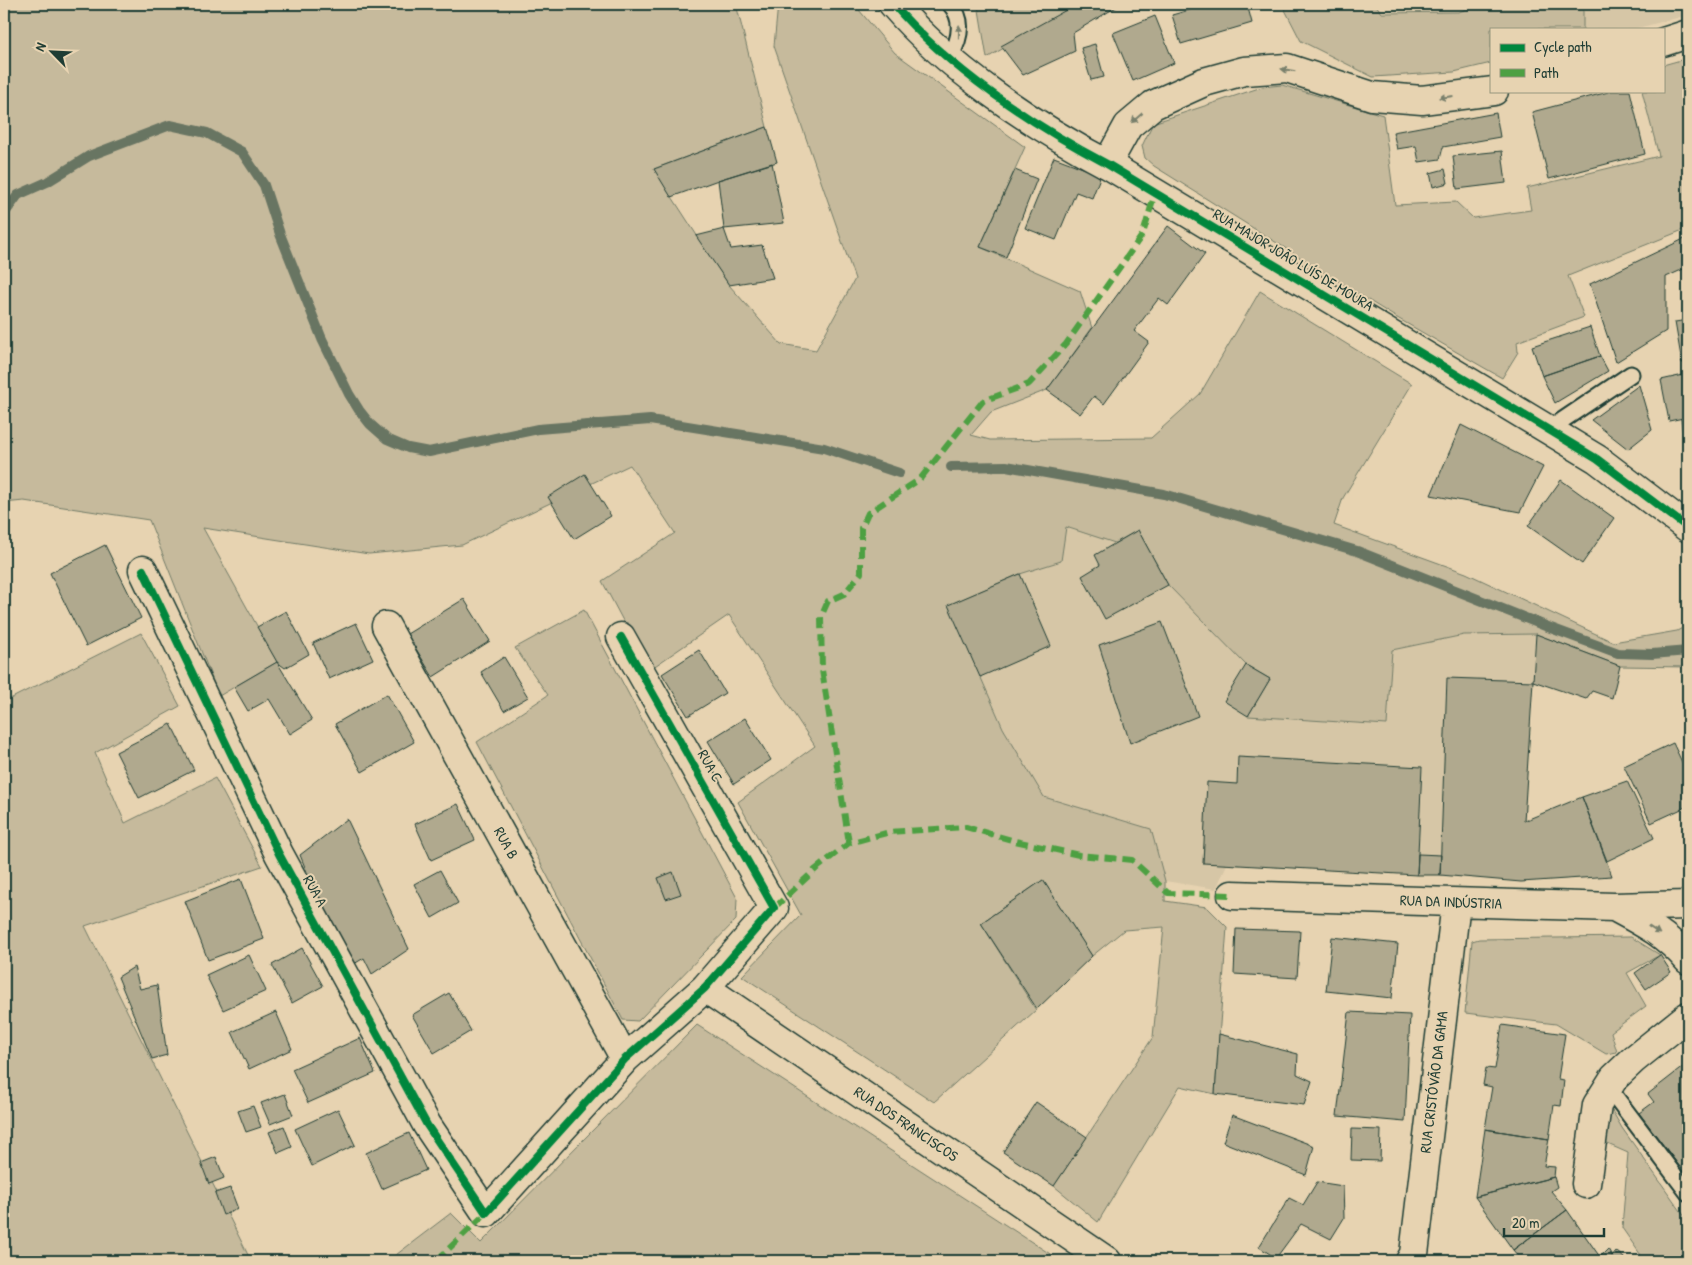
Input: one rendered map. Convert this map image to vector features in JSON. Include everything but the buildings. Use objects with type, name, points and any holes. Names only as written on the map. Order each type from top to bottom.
[{"type":"street","name":"RUA MAJOR JOÃO LUÍS DE MOURA","points":[[893,4],[949,60],[993,94],[1075,147],[1107,164],[1597,459],[1688,528]]},
{"type":"street","points":[[1664,42],[1688,34]]},
{"type":"street","points":[[1107,164],[1128,126],[1153,105],[1204,82],[1244,71],[1287,68],[1372,96],[1422,100],[1490,92]]},
{"type":"street","name":"RUA A","points":[[143,570],[279,854],[427,1125],[486,1213],[625,1059]]},
{"type":"street","name":"RUA B","points":[[386,626],[625,1059]]},
{"type":"street","name":"RUA C","points":[[621,637],[774,908],[706,988]]},
{"type":"street","name":"RUA DA INDÚSTRIA","points":[[1232,895],[1614,907],[1682,900]]},
{"type":"street","name":"RUA CRISTÓVÃO DA GAMA","points":[[1410,1261],[1414,1254],[1456,902]]},
{"type":"street","points":[[1614,907],[1656,929],[1678,948],[1688,960]]},
{"type":"street","points":[[625,1059],[706,988]]},
{"type":"street","name":"RUA DOS FRANCISCOS","points":[[706,988],[1107,1261]]},
{"type":"street","points":[[1586,1184],[1597,1105],[1614,1078],[1633,1060],[1688,1016]]},
{"type":"lane","points":[[949,60],[960,35],[959,20],[950,4]]},
{"type":"lane","points":[[1548,430],[1631,374]]},
{"type":"lane","points":[[1608,1087],[1688,1193]]},
{"type":"shaded area","points":[[4,4],[736,4],[767,127],[654,169],[729,285],[781,344],[816,350],[855,279],[774,46],[778,4],[854,4],[895,53],[1025,147],[980,247],[1080,291],[1092,328],[1047,390],[991,412],[971,435],[990,440],[1151,438],[1200,394],[1260,291],[1412,384],[1343,498],[1334,525],[1466,573],[1613,642],[1677,631],[1688,625],[1688,667],[1620,666],[1536,634],[1464,635],[1392,650],[1387,725],[1248,716],[1270,679],[1246,665],[1168,585],[1138,530],[1115,543],[1066,527],[1061,561],[1020,574],[949,605],[1003,728],[1044,797],[1151,829],[1165,881],[1165,901],[1207,907],[1227,927],[1215,1094],[1180,1086],[1098,1222],[1054,1186],[1153,1037],[1164,927],[1124,930],[1092,956],[1043,880],[981,923],[1036,1010],[934,1102],[742,976],[801,915],[738,802],[815,746],[729,615],[649,670],[602,581],[675,533],[630,465],[462,545],[369,554],[203,528],[277,662],[219,696],[149,520],[24,501],[4,503]]},
{"type":"shaded area","points":[[974,4],[1078,4],[987,58],[979,10]]},
{"type":"shaded area","points":[[1282,4],[1375,4],[1382,13],[1458,12],[1484,4],[1583,4],[1583,28],[1490,28],[1490,63],[1454,72],[1373,77],[1301,41]]},
{"type":"shaded area","points":[[1583,4],[1688,4],[1688,15],[1638,28],[1583,28]]},
{"type":"shaded area","points":[[1688,58],[1688,228],[1568,276],[1584,317],[1517,342],[1518,352],[1502,378],[1392,315],[1154,166],[1145,158],[1142,146],[1153,123],[1262,87],[1282,85],[1383,115],[1395,205],[1456,202],[1473,218],[1531,210],[1527,188],[1659,156],[1642,92],[1664,92],[1664,65]]},
{"type":"shaded area","points":[[1065,527],[1115,543],[1138,530],[1168,585],[1270,679],[1249,715],[1387,725],[1392,650],[1464,635],[1536,634],[1521,882],[1440,875],[1227,864],[1216,889],[1165,881],[1151,829],[1044,797],[1003,728],[948,605],[1020,574],[1061,561]]},
{"type":"shaded area","points":[[584,610],[737,898],[736,920],[638,1021],[623,1020],[477,742],[548,695],[515,648]]},
{"type":"shaded area","points":[[141,633],[180,706],[95,753],[125,823],[215,778],[262,866],[85,926],[251,1261],[4,1261],[4,702]]},
{"type":"shaded area","points":[[1631,937],[1660,955],[1627,973],[1646,1006],[1611,1032],[1617,1052],[1606,1054],[1556,1024],[1465,1013],[1472,941],[1479,939]]},
{"type":"shaded area","points":[[697,1025],[1061,1261],[388,1261],[451,1213],[481,1243]]},
{"type":"shaded area","points":[[1611,1109],[1622,1128],[1688,1221],[1688,1261],[1645,1261],[1622,1228],[1628,1153],[1603,1142]]},
{"type":"waterway","points":[[4,214],[18,195],[47,182],[89,156],[170,125],[207,133],[242,152],[264,185],[280,234],[322,339],[359,410],[370,424],[387,439],[408,448],[429,452],[538,429],[650,420],[824,448],[899,473]]},
{"type":"waterway","points":[[951,467],[1006,466],[1164,494],[1357,551],[1618,653],[1652,654],[1688,651]]},
{"type":"marked path","points":[[849,843],[822,670],[821,617],[828,601],[844,594],[861,573],[861,528],[868,513],[920,479],[983,401],[1029,384],[1066,344],[1143,234],[1155,193]]},
{"type":"marked path","points":[[774,908],[816,869],[849,843],[890,832],[966,827],[1015,841],[1079,855],[1132,860],[1168,893],[1232,895]]},
{"type":"marked path","points":[[436,1261],[486,1213]]},
{"type":"cycle path","points":[[893,4],[939,51],[965,73],[1021,113],[1597,459],[1688,528]]},
{"type":"cycle path","points":[[143,570],[279,854],[427,1125],[486,1213],[625,1059],[705,988],[774,908],[621,637]]}]
